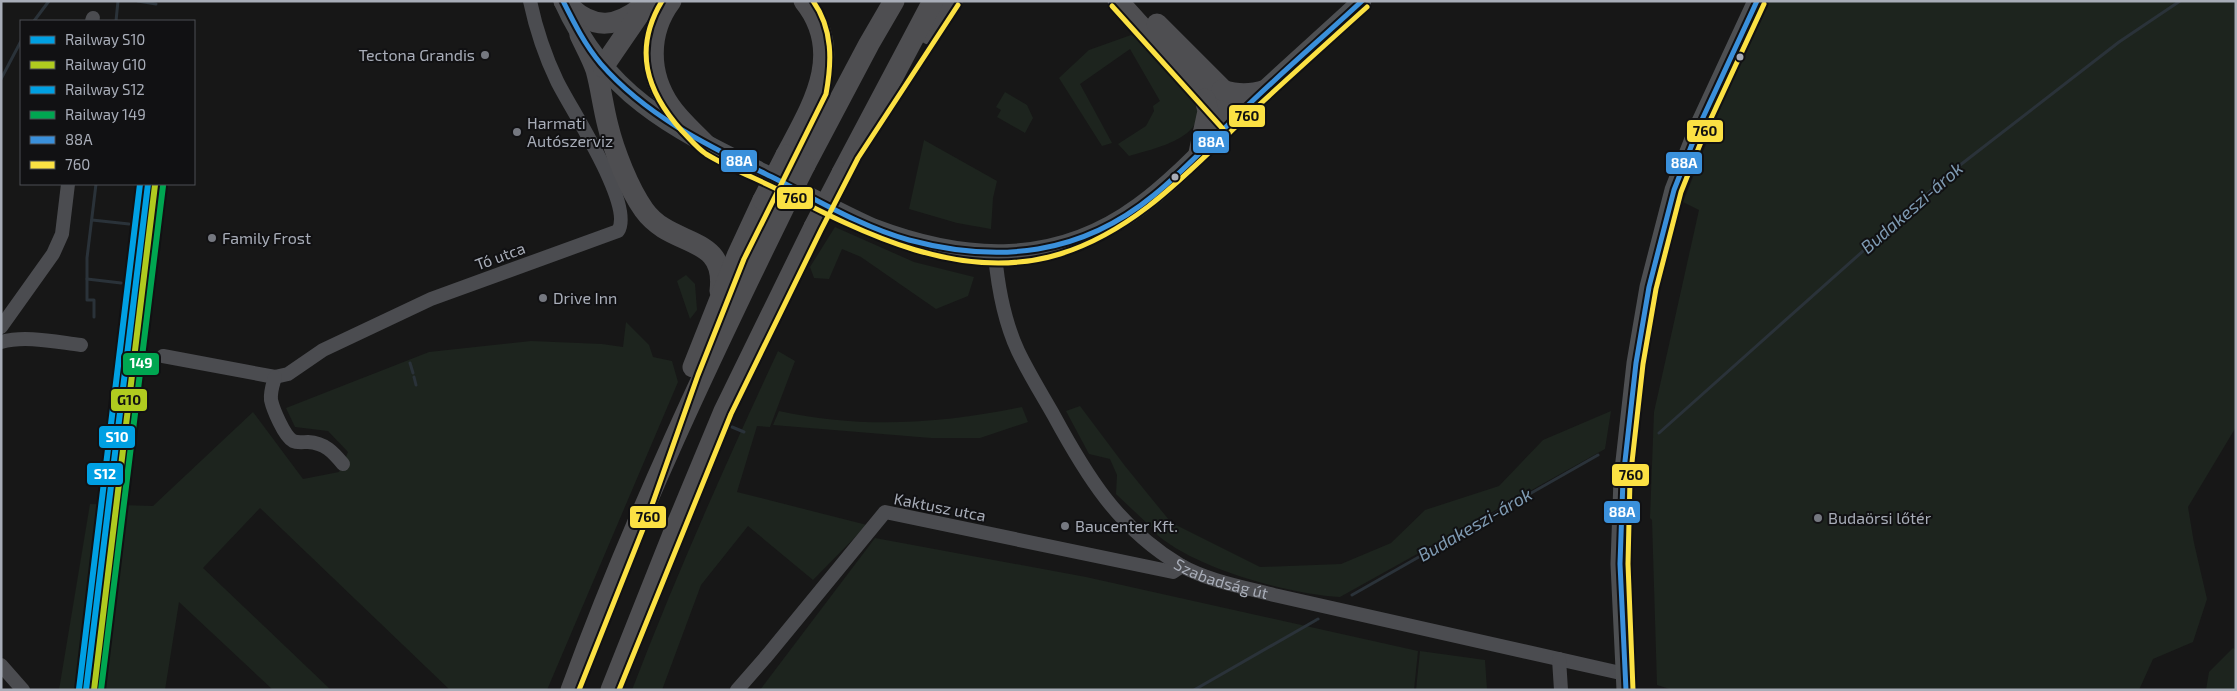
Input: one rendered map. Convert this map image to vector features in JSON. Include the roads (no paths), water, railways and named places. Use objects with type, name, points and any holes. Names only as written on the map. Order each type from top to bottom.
[{"type":"highway","points":[[563,1],[579,16],[590,21],[605,23],[622,21],[648,2]]},
{"type":"highway","points":[[671,1],[662,16],[654,40],[653,65],[656,80],[670,106],[707,146]]},
{"type":"highway","points":[[571,690],[690,393],[719,301],[737,256],[818,91],[824,63],[822,39],[818,24],[804,1]]},
{"type":"highway","points":[[690,393],[805,165],[894,1]]},
{"type":"highway","points":[[611,690],[671,538],[728,404],[814,227],[933,1]]},
{"type":"highway","points":[[847,163],[952,1]]},
{"type":"highway","points":[[1118,1],[1236,117]]},
{"type":"highway","points":[[1136,1],[1213,94]]},
{"type":"highway","points":[[603,67],[648,2]]},
{"type":"highway","points":[[580,35],[596,70],[608,128],[638,200],[649,216],[664,229],[702,247],[716,258],[722,278],[719,301]]},
{"type":"highway","points":[[1213,94],[1246,94],[1266,90]]},
{"type":"highway","points":[[1199,153],[1213,94]]},
{"type":"main road","points":[[563,1],[580,35],[603,67],[622,87],[651,112],[707,146],[861,223],[906,241],[933,248],[995,255],[1040,250],[1085,237],[1138,207],[1175,177],[1236,117],[1362,1]]},
{"type":"main road","name":"Szabadság út","points":[[1626,682],[1620,564],[1622,479],[1636,363],[1649,287],[1674,190],[1711,98],[1757,1]]},
{"type":"street","name":"Tó utca","points":[[275,377],[288,374],[323,350],[430,299],[619,230],[621,216],[616,195],[606,171],[558,82],[537,32],[530,1]]},
{"type":"street","points":[[1,327],[53,254],[62,234],[68,185]]},
{"type":"street","name":"Szabadság út","points":[[995,255],[1002,304],[1018,350],[1081,466],[1098,490],[1137,533],[1160,552],[1182,566],[1218,580],[1274,596],[1559,659],[1626,682]]},
{"type":"street","points":[[1,342],[8,340],[37,341],[81,345]]},
{"type":"street","points":[[163,356],[275,377],[271,391],[272,405],[289,438],[298,442],[321,444],[333,452],[343,464]]},
{"type":"street","name":"Kaktusz utca","points":[[737,690],[886,512],[1173,572],[1182,566]]},
{"type":"street","points":[[1559,659],[1561,690]]},
{"type":"street","points":[[1,665],[24,690]]},
{"type":"waterway","points":[[35,20],[49,1]]},
{"type":"waterway","points":[[116,20],[118,1]]},
{"type":"waterway","points":[[138,1],[156,4]]},
{"type":"waterway","name":"Budakeszi-árok","points":[[1659,433],[1955,169],[2119,42],[2180,1]]},
{"type":"waterway","points":[[1,79],[20,43]]},
{"type":"waterway","points":[[94,317],[94,300],[87,300],[87,258],[96,185]]},
{"type":"waterway","points":[[92,220],[129,224]]},
{"type":"waterway","points":[[87,279],[121,283]]},
{"type":"waterway","points":[[410,363],[413,373]]},
{"type":"waterway","points":[[414,377],[416,385]]},
{"type":"waterway","points":[[732,427],[744,432]]},
{"type":"waterway","name":"Budakeszi-árok","points":[[1352,595],[1598,455]]},
{"type":"waterway","name":"Budakeszi-árok","points":[[1194,690],[1318,619]]},
{"type":"rail line","name":"S12","points":[[79,689],[140,185]]},
{"type":"rail line","name":"S10","points":[[86,690],[148,185]]},
{"type":"rail line","name":"G10","points":[[94,690],[155,185]]},
{"type":"rail line","name":"149","points":[[101,690],[163,186]]},
{"type":"place","name":"Tectona Grandis","points":[[485,55]]},
{"type":"place","name":"Harmati Autószerviz","points":[[517,132]]},
{"type":"place","name":"Family Frost","points":[[212,238]]},
{"type":"place","name":"Drive Inn","points":[[543,298]]},
{"type":"place","name":"Budaörsi lőtér","points":[[1818,518]]},
{"type":"place","name":"Baucenter Kft.","points":[[1065,526]]}]
